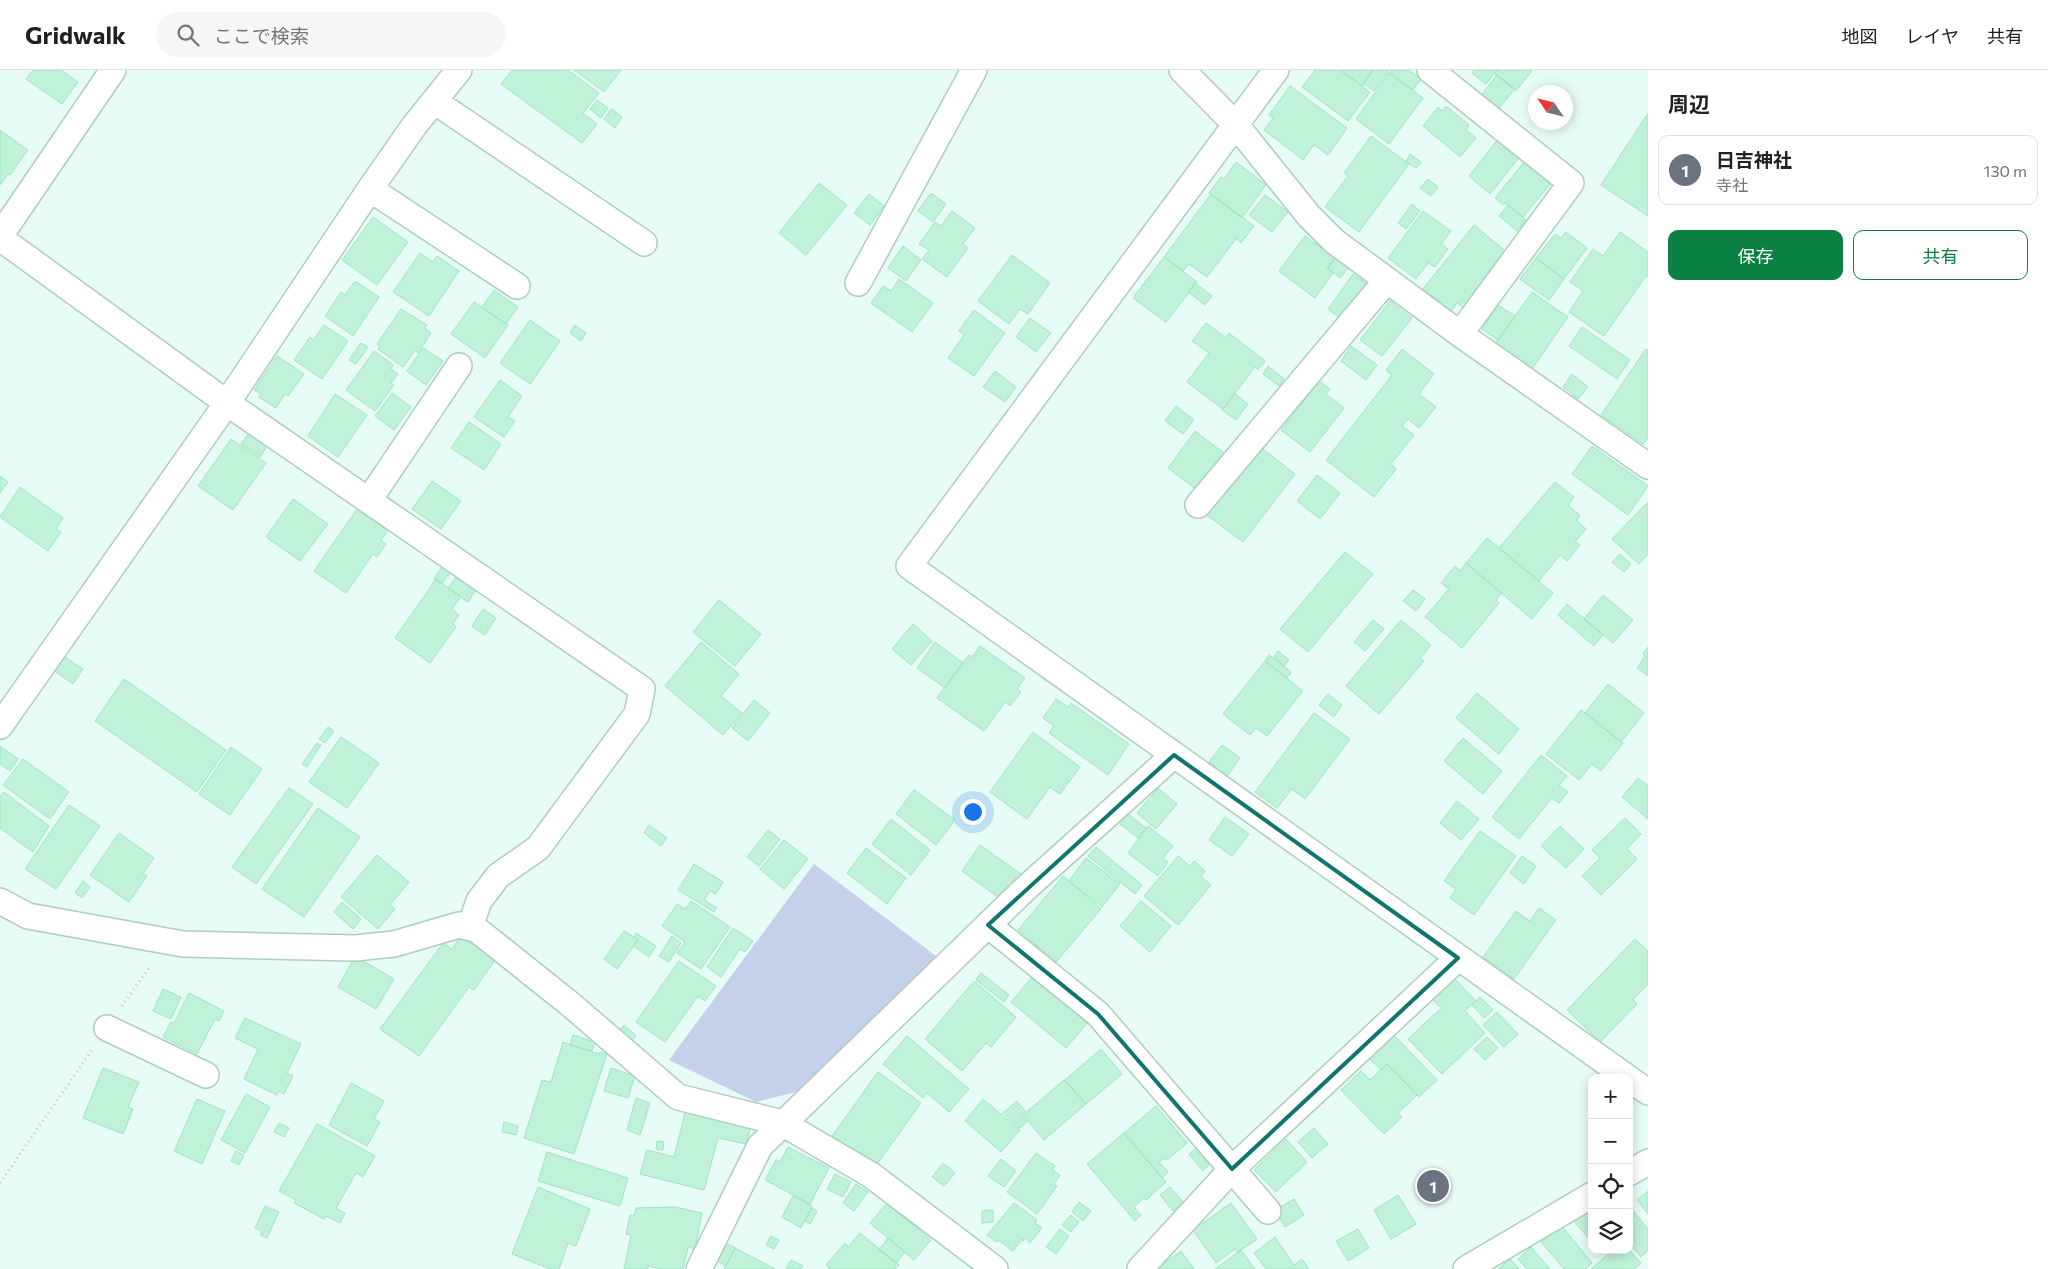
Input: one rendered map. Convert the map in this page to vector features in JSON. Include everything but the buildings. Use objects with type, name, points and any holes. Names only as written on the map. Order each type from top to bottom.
[{"type":"street","points":[[0,726],[227,403],[370,189],[459,70]]},
{"type":"street","points":[[858,283],[974,70]]},
{"type":"street","points":[[1182,70],[1236,125],[1309,216],[1334,241],[1460,334],[1648,466]]},
{"type":"street","points":[[1276,70],[909,566],[1623,1074]]},
{"type":"street","points":[[1430,70],[1571,183],[1460,334]]},
{"type":"street","points":[[103,74],[0,237],[227,403],[642,689],[637,714],[538,848],[498,876],[479,901],[470,927]]},
{"type":"street","points":[[434,101],[644,243]]},
{"type":"street","points":[[370,189],[517,286]]},
{"type":"street","points":[[1198,505],[1387,280]]},
{"type":"street","points":[[369,500],[459,366]]},
{"type":"street","points":[[699,1269],[760,1146],[988,924],[1078,840],[1174,755]]},
{"type":"street","points":[[0,901],[28,916],[183,944],[355,948],[394,944],[459,924],[476,929],[570,1004],[678,1097],[782,1123],[871,1175],[995,1269]]},
{"type":"street","points":[[988,924],[1098,1014],[1268,1211]]},
{"type":"street","points":[[1140,1269],[1232,1169],[1458,958]]},
{"type":"street","points":[[107,1028],[206,1075]]},
{"type":"street","points":[[1633,1081],[1648,1092]]},
{"type":"street","points":[[1633,1171],[1648,1162]]},
{"type":"street","points":[[1466,1269],[1588,1197]]},
{"type":"path","points":[[0,1183],[167,941]]},
{"type":"highlighted area","points":[[1174,755],[1458,958],[1232,1169],[1098,1014],[988,925]]},
{"type":"shaded area","points":[[814,864],[940,959],[800,1091],[756,1102],[669,1060]]},
{"type":"place","name":"日吉神社","points":[[1433,1186]]}]
